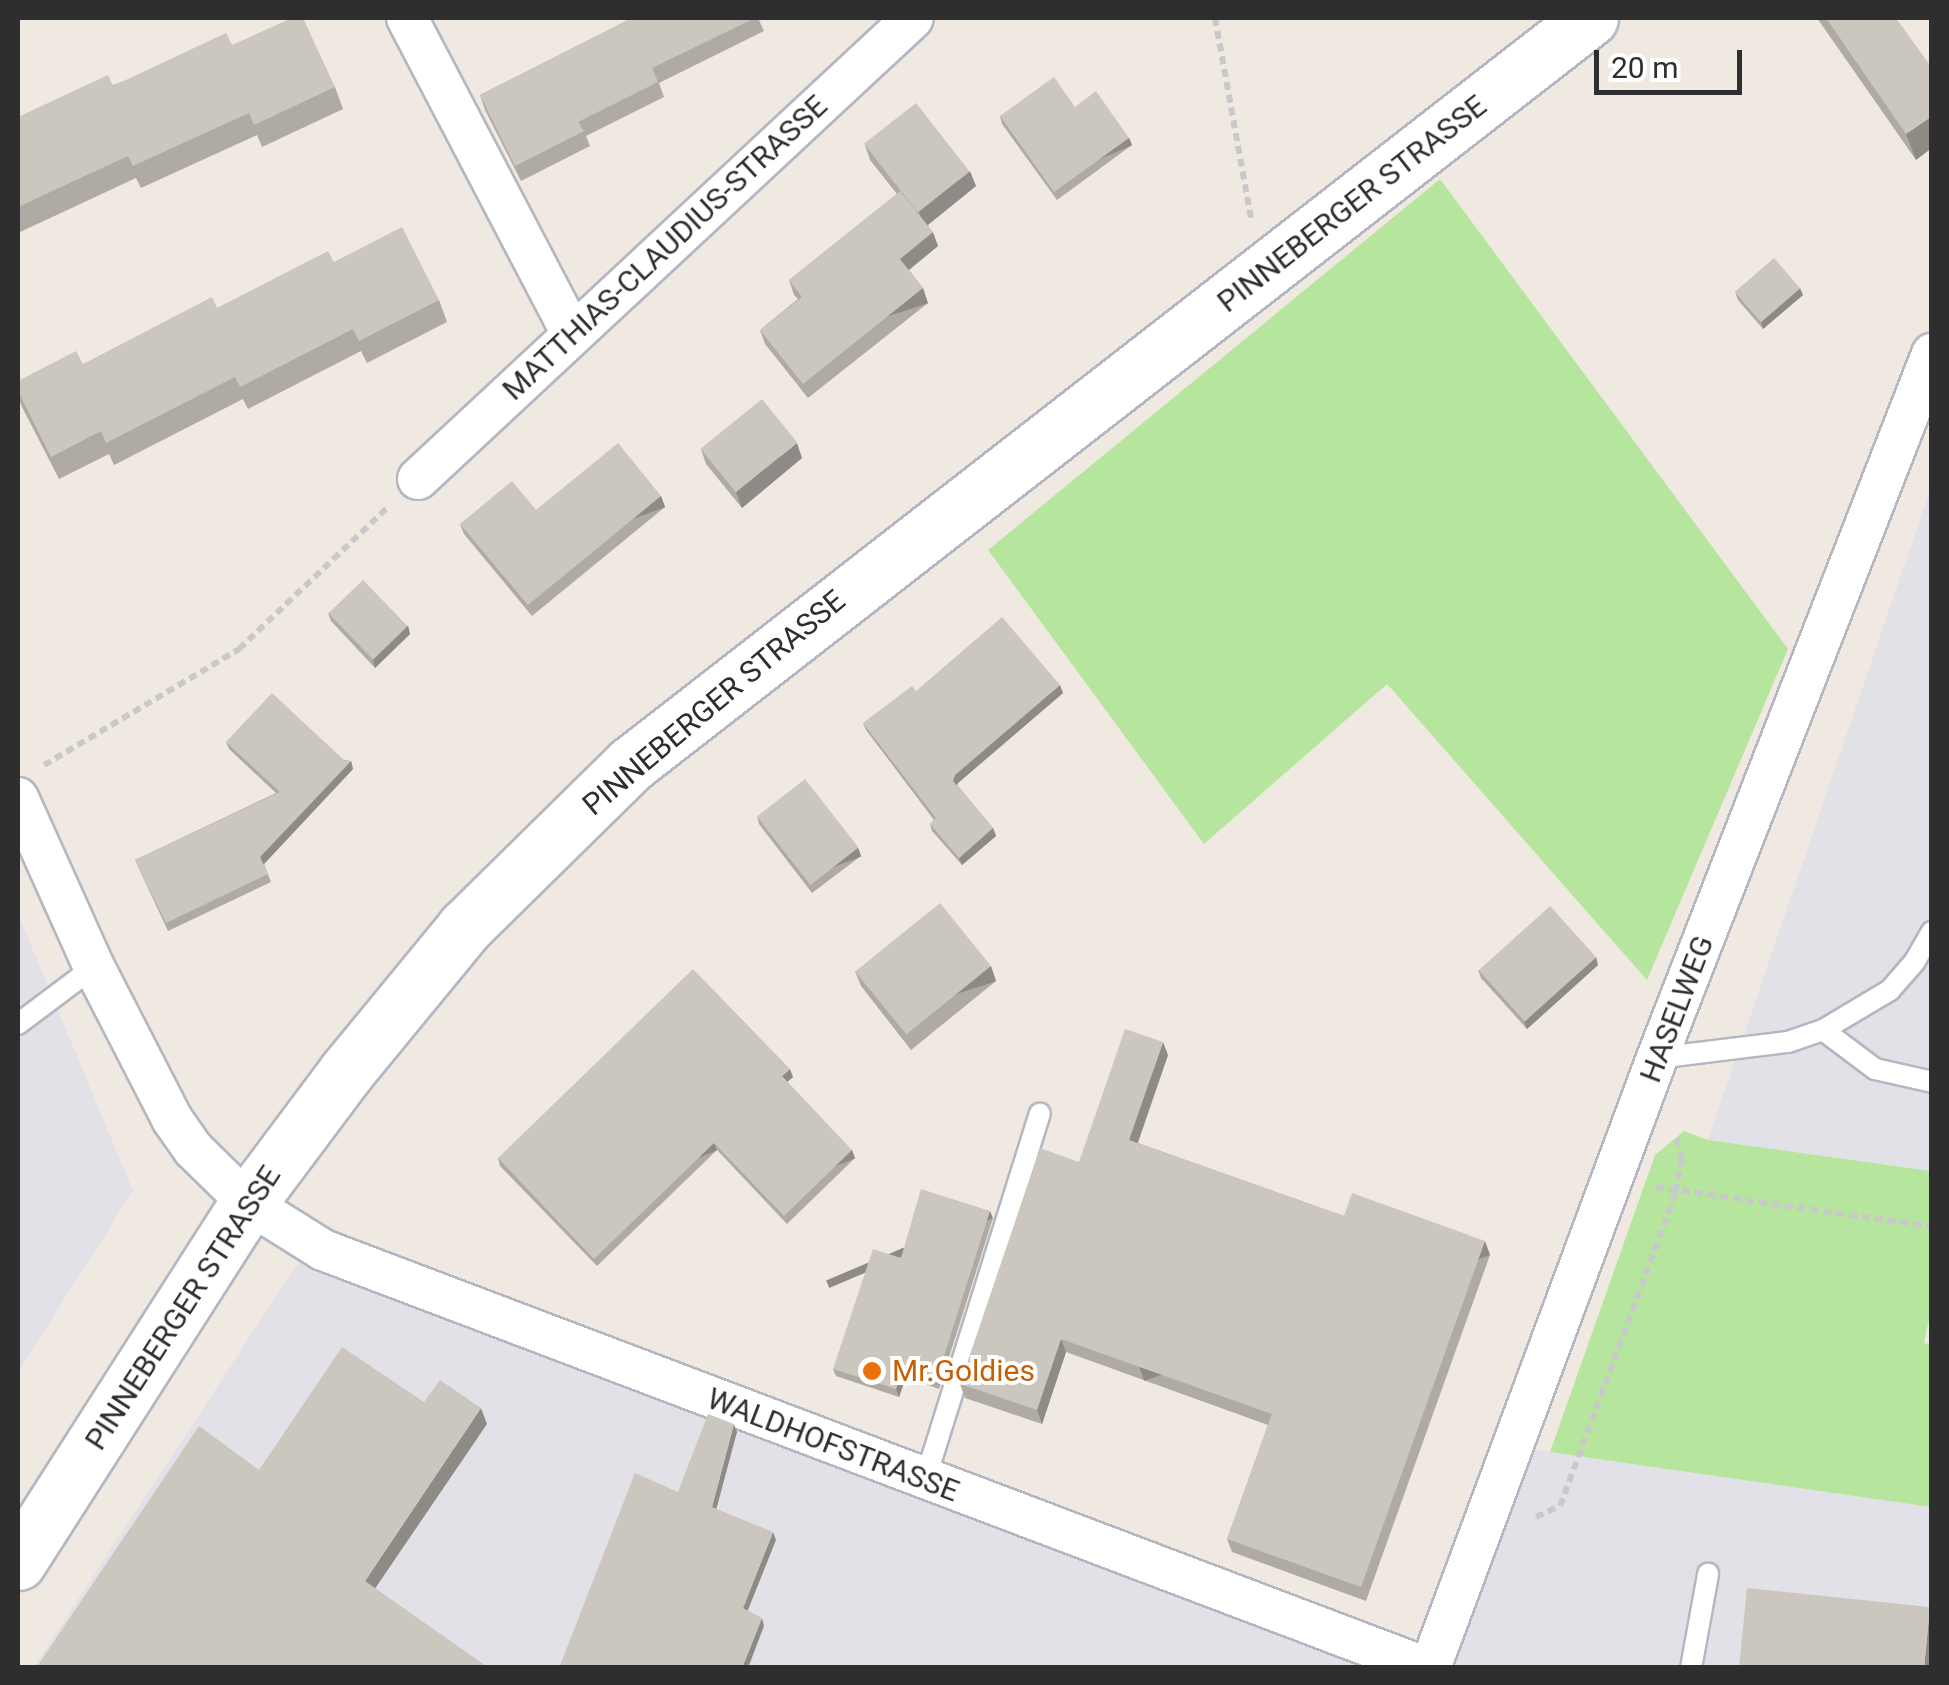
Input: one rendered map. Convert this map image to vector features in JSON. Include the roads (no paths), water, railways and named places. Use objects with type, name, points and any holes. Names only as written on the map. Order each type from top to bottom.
[{"type":"main road","name":"PINNEBERGER STRASSE","points":[[18,1562],[248,1203],[346,1072],[465,927],[631,764],[1590,18]]},
{"type":"street","points":[[407,18],[572,334]]},
{"type":"street","name":"MATTHIAS-CLAUDIUS-STRASSE","points":[[418,479],[912,18]]},
{"type":"street","name":"HASELWEG","points":[[1429,1668],[1616,1178],[1657,1058],[1932,354]]},
{"type":"street","name":"WALDHOFSTRASSE","points":[[23,787],[94,968],[172,1119],[192,1149],[248,1203],[323,1250],[1429,1668]]},
{"type":"lane","points":[[1657,1058],[1788,1042],[1823,1030],[1890,990],[1915,962],[1932,932]]},
{"type":"lane","points":[[18,1024],[94,968]]},
{"type":"lane","points":[[1823,1030],[1875,1070],[1932,1082]]},
{"type":"lane","points":[[926,1480],[1040,1114]]},
{"type":"lane","points":[[1692,1668],[1708,1574]]},
{"type":"place","name":"Mr.Goldies","points":[[872,1371]]}]
